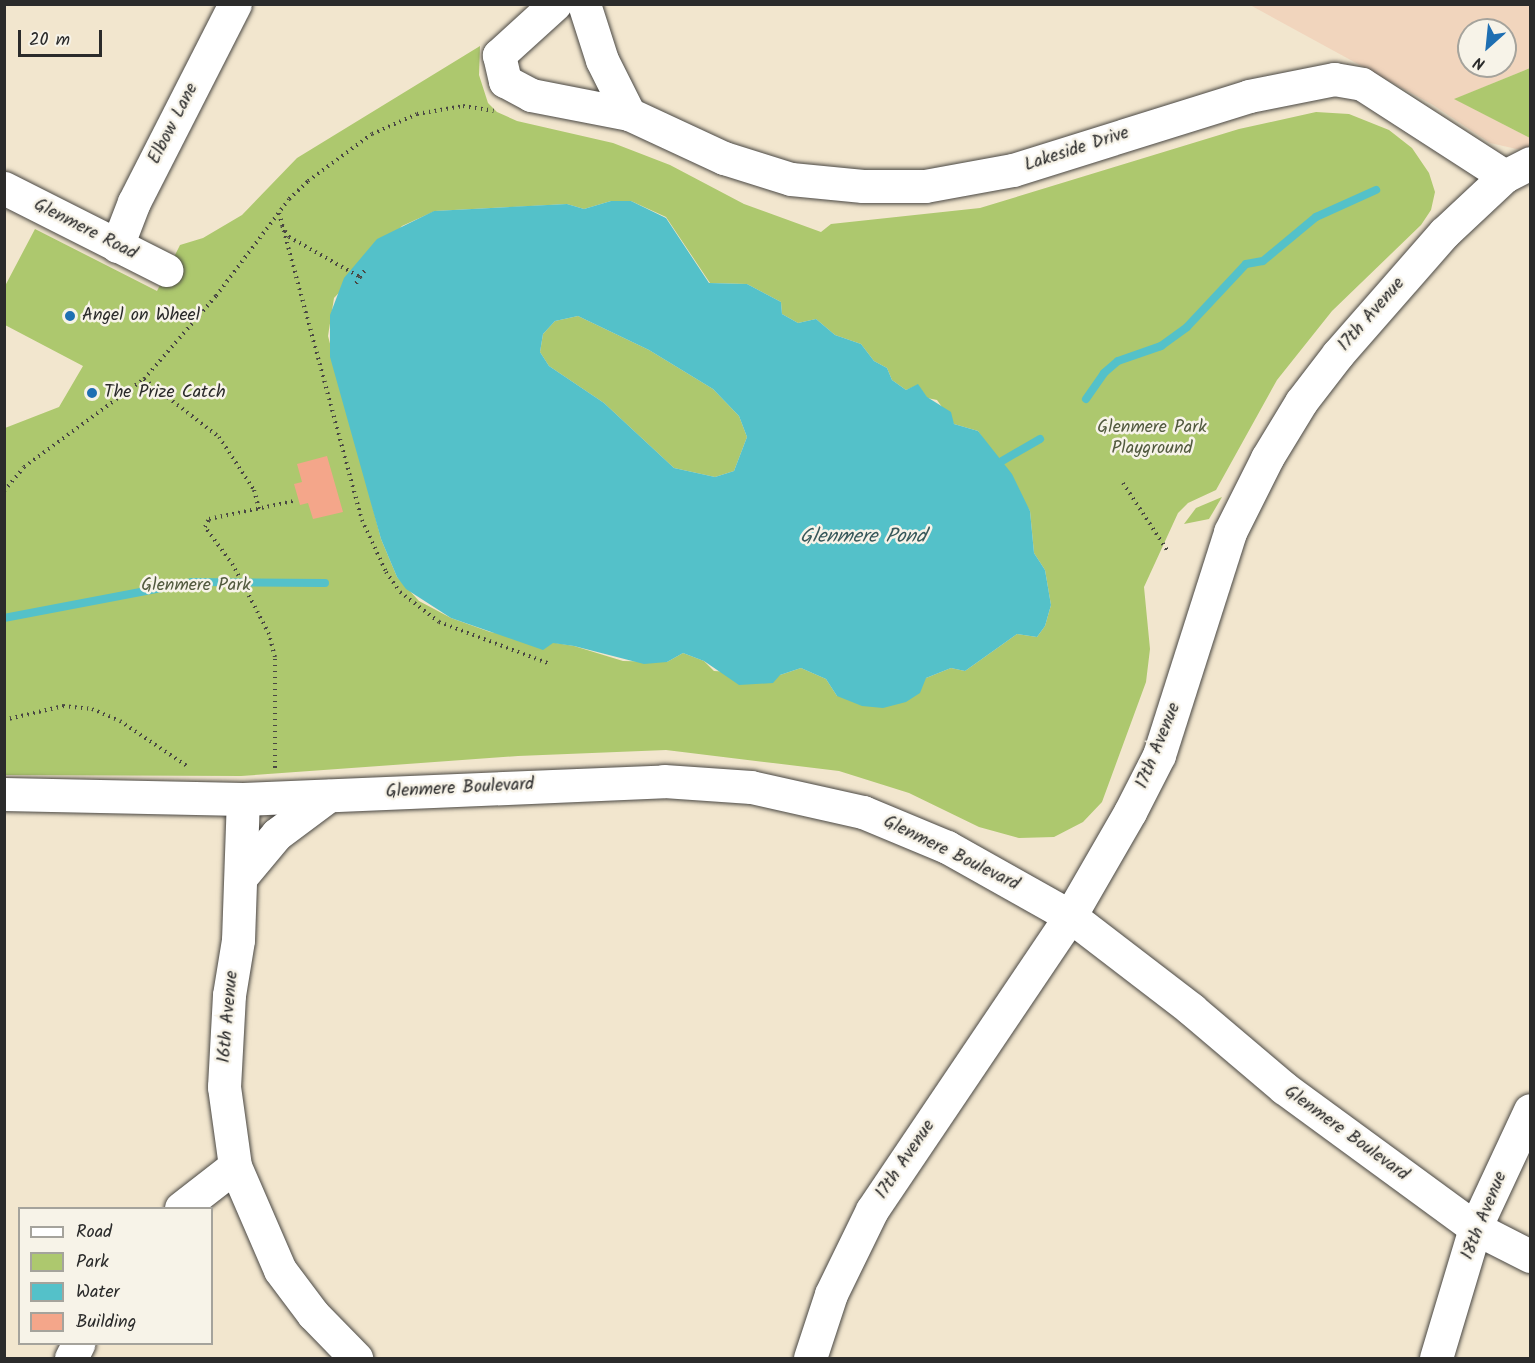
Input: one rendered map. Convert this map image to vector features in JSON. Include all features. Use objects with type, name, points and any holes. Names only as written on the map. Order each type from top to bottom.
[{"type":"street","name":"Elbow Lane","points":[[117,246],[134,202],[235,4]]},
{"type":"street","name":"Lakeside Drive","points":[[555,4],[521,31],[499,55],[505,81],[531,95],[629,114],[724,158],[791,179],[863,186],[925,186],[1013,170],[1249,96],[1334,79],[1362,84],[1518,169]]},
{"type":"street","points":[[584,4],[602,60],[629,114]]},
{"type":"street","name":"17th Avenue","points":[[810,1359],[831,1294],[872,1210],[1070,916],[1159,755],[1230,532],[1267,458],[1301,402],[1338,354],[1444,233],[1518,169]]},
{"type":"street","name":"Glenmere Road","points":[[4,188],[166,270]]},
{"type":"street","name":"Glenmere Boulevard","points":[[4,794],[243,799],[664,781],[751,787],[863,812],[947,848],[1070,916],[1191,1008],[1284,1088],[1475,1228],[1530,1256]]},
{"type":"street","points":[[241,877],[277,834],[328,796]]},
{"type":"street","name":"16th Avenue","points":[[243,799],[241,877],[224,1087],[236,1166],[280,1270],[313,1314],[356,1359]]},
{"type":"street","name":"18th Avenue","points":[[1436,1359],[1475,1228],[1530,1110]]},
{"type":"street","points":[[184,1207],[236,1166]]},
{"type":"street","points":[[71,1359],[78,1345]]},
{"type":"path","points":[[4,491],[24,467],[144,379],[216,296],[279,212],[317,174],[372,134],[417,114],[463,106],[506,114]]},
{"type":"path","points":[[279,212],[362,520],[386,572],[400,592],[439,622],[550,664]]},
{"type":"path","points":[[281,225],[289,237],[360,277]]},
{"type":"path","points":[[355,285],[365,270]]},
{"type":"path","points":[[144,379],[219,436],[254,490],[259,509]]},
{"type":"path","points":[[1123,483],[1167,550]]},
{"type":"path","points":[[264,771],[275,771],[275,657],[258,606],[233,565],[205,527],[209,519],[294,501]]},
{"type":"path","points":[[4,720],[63,706],[92,709],[120,721],[191,769]]},
{"type":"shaded area","points":[[1250,5],[1530,5],[1530,68],[1517,73],[1517,18],[1457,18],[1457,78],[1506,78],[1455,99],[1530,138],[1530,148],[1521,150],[1490,143],[1433,105]]},
{"type":"green space","name":"Glenmere Park","points":[[480,46],[479,75],[488,103],[497,112],[517,121],[613,143],[670,165],[744,204],[821,232],[831,224],[980,208],[1239,129],[1316,112],[1349,114],[1389,130],[1412,148],[1429,173],[1435,192],[1431,210],[1421,225],[1332,311],[1277,380],[1216,490],[1188,503],[1178,513],[1144,587],[1150,649],[1146,682],[1102,802],[1083,822],[1054,837],[1019,838],[979,827],[909,793],[839,771],[666,750],[518,756],[241,776],[5,775],[5,428],[59,407],[83,366],[5,325],[5,286],[35,229],[157,291],[180,245],[203,238],[242,215],[297,158]],"holes":[[[611,201],[631,201],[666,217],[710,283],[747,284],[781,302],[782,314],[798,323],[816,319],[835,335],[861,344],[874,361],[887,368],[892,380],[906,390],[918,385],[927,398],[937,400],[954,424],[978,431],[1030,511],[1034,553],[1045,570],[1051,605],[1045,626],[1037,637],[1017,634],[965,671],[951,668],[926,678],[837,696],[826,679],[801,668],[780,675],[714,671],[704,661],[683,653],[667,662],[623,661],[574,646],[490,632],[451,618],[419,601],[397,577],[381,539],[328,336],[334,298],[402,226],[435,211],[567,204],[584,209]]]},
{"type":"green space","points":[[1530,68],[1530,138],[1454,99],[1505,78],[1517,78],[1517,73]]},
{"type":"green space","points":[[578,316],[649,350],[713,389],[739,416],[747,437],[734,471],[715,477],[674,468],[604,403],[549,366],[540,352],[543,334],[555,321]]},
{"type":"green space","points":[[1222,497],[1209,519],[1184,524],[1196,508]]},
{"type":"water","name":"Glenmere Pond","points":[[611,201],[631,201],[666,218],[709,283],[747,284],[781,302],[782,314],[798,323],[816,319],[835,335],[861,344],[874,361],[887,368],[892,380],[906,390],[918,384],[927,397],[951,412],[954,424],[978,431],[1012,474],[1030,511],[1034,553],[1045,570],[1051,605],[1045,626],[1037,637],[1017,634],[965,671],[951,668],[926,678],[920,693],[906,702],[883,708],[862,706],[837,696],[826,679],[801,668],[780,675],[773,683],[739,685],[704,661],[683,653],[667,662],[644,664],[553,643],[543,650],[451,618],[406,589],[397,577],[381,539],[330,357],[330,315],[344,278],[377,239],[434,211],[567,204],[584,209]],"holes":[[[578,316],[649,350],[713,389],[739,416],[747,437],[734,471],[715,477],[674,468],[604,403],[549,366],[540,352],[543,334],[555,321]]]},
{"type":"building","points":[[327,456],[343,512],[313,519],[308,503],[300,505],[294,484],[302,482],[297,464]]},
{"type":"waterway","points":[[1086,399],[1104,373],[1118,361],[1161,346],[1187,327],[1246,264],[1263,261],[1316,217],[1376,190]]},
{"type":"waterway","points":[[1002,461],[1040,439]]},
{"type":"waterway","points":[[4,618],[192,582],[325,583]]},
{"type":"place","name":"Angel on Wheel","points":[[70,316]]},
{"type":"place","name":"The Prize Catch","points":[[92,393]]},
{"type":"park label","name":"Glenmere Park Playground","points":[[1152,439]]}]
